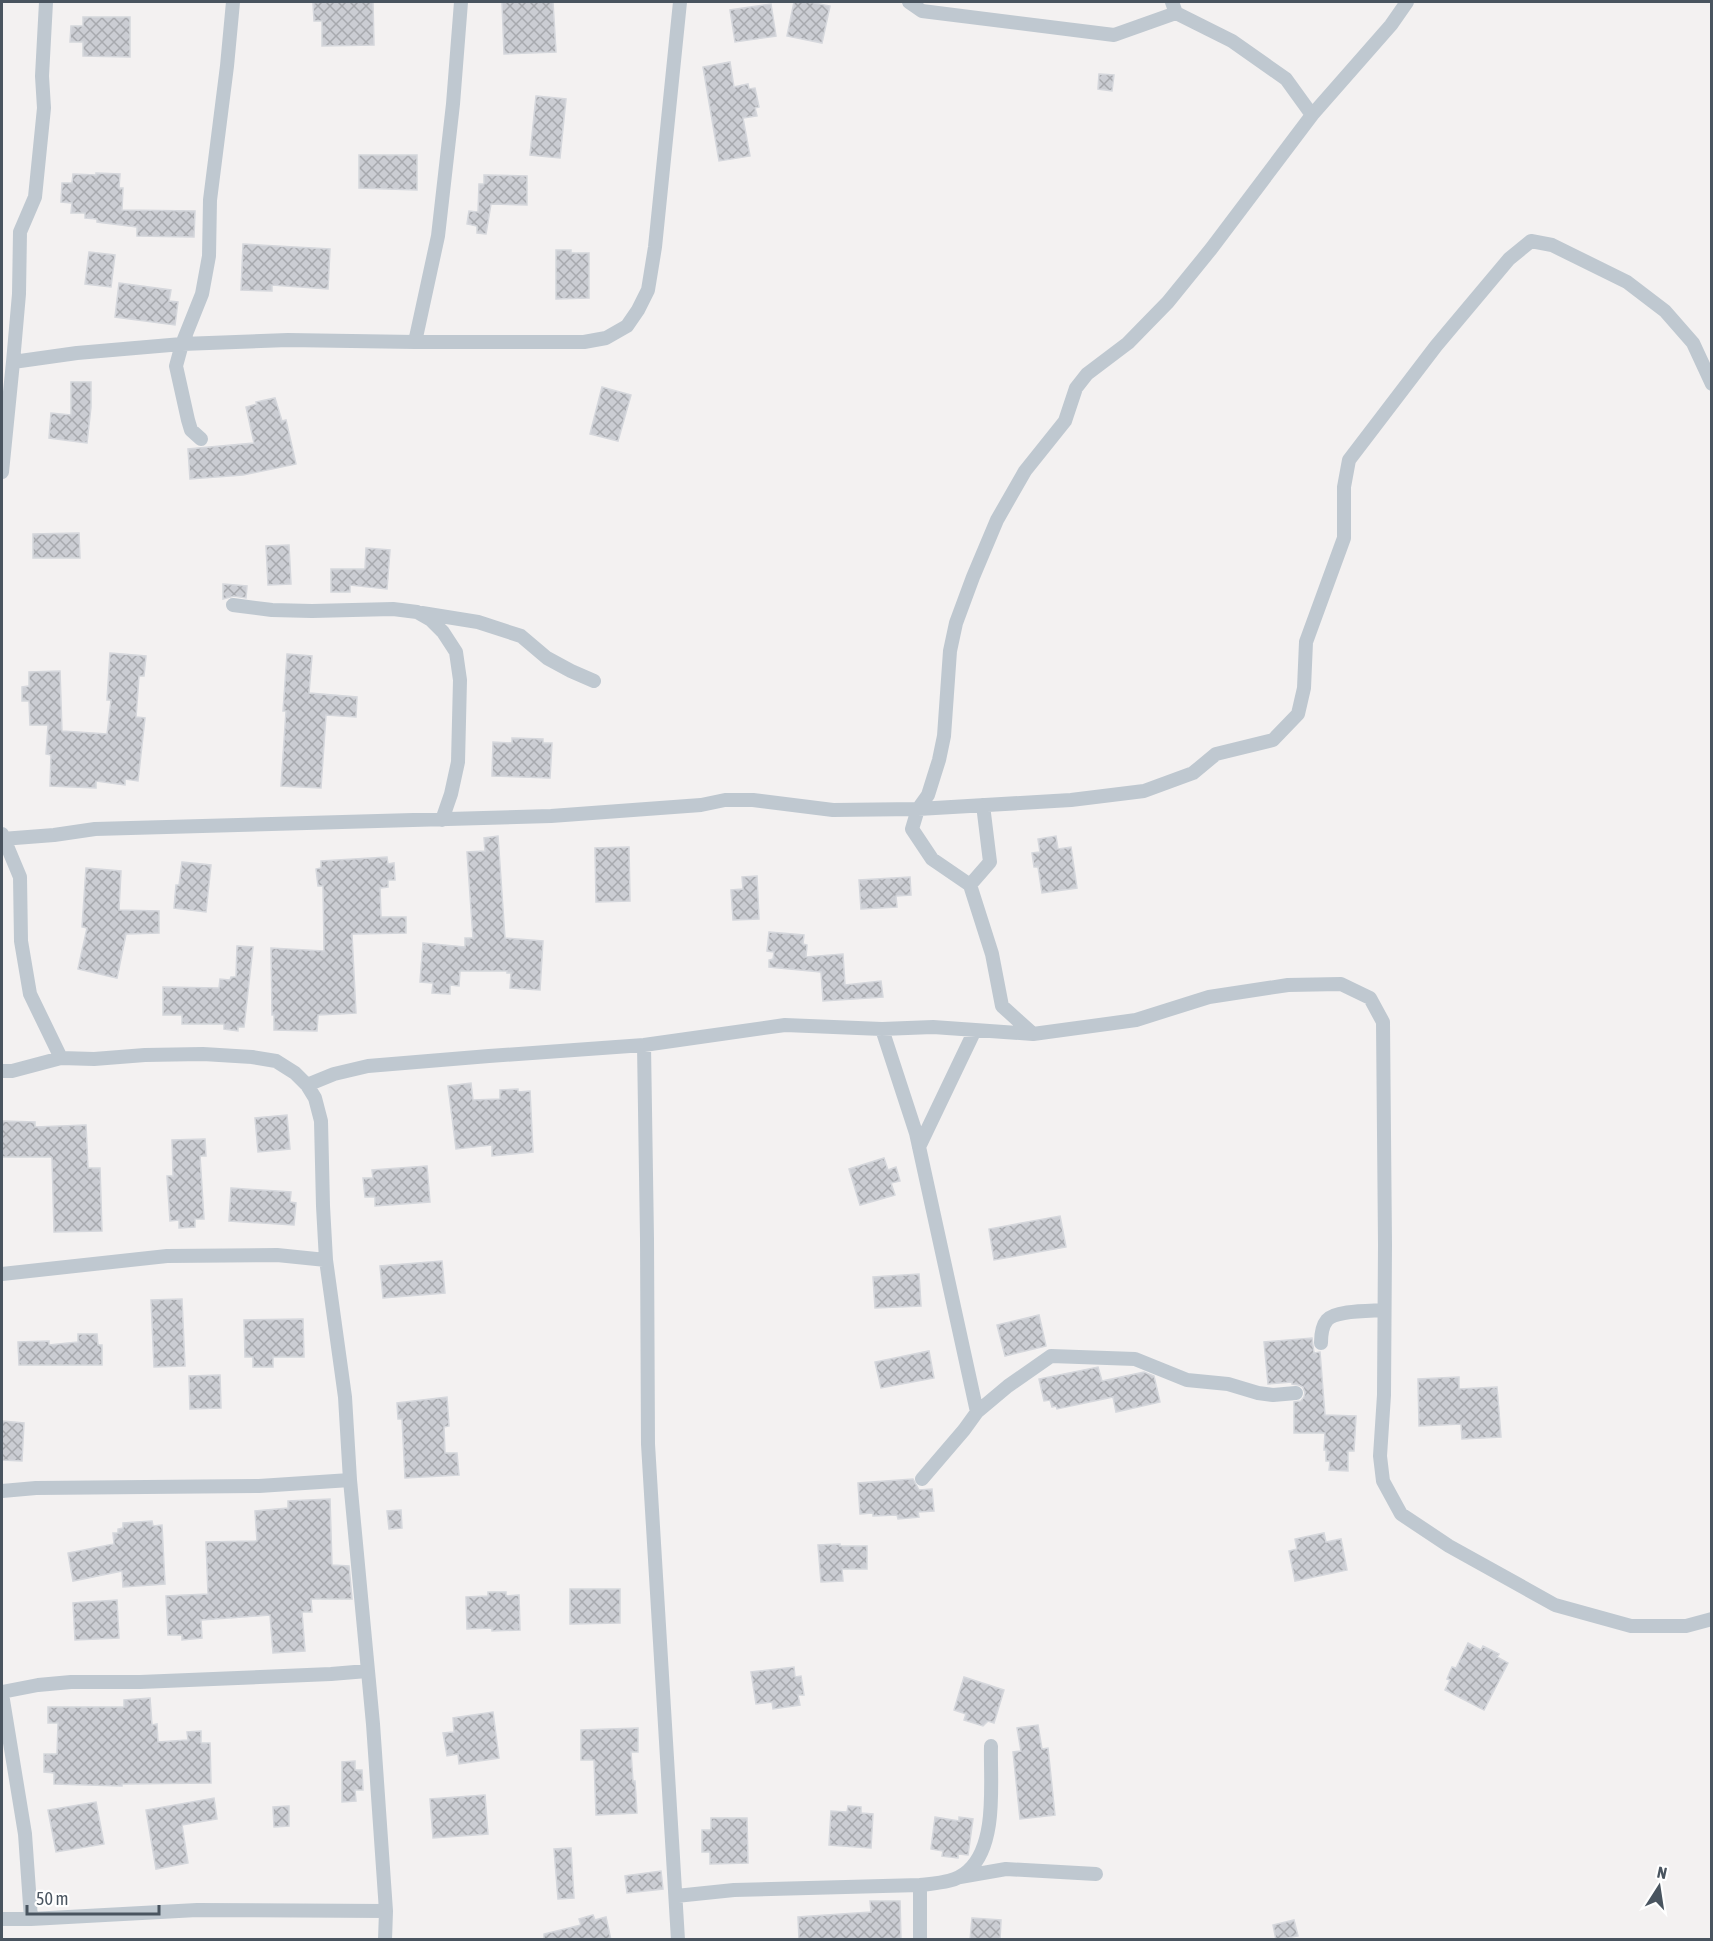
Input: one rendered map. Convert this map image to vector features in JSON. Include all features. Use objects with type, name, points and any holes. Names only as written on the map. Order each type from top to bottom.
[{"type":"street","points":[[2,472],[19,294],[20,232],[35,197],[44,108],[42,76],[46,2]]},
{"type":"street","points":[[201,439],[191,430],[176,366],[182,344],[202,294],[209,256],[210,200],[233,2]]},
{"type":"street","points":[[415,342],[438,236],[453,104],[461,2]]},
{"type":"street","points":[[13,362],[77,353],[182,344],[288,340],[584,342],[606,338],[627,326],[648,290],[655,247],[680,2]]},
{"type":"street","points":[[909,2],[922,11],[1114,35],[1174,7],[1232,41],[1286,79],[1312,115]]},
{"type":"street","points":[[1033,1034],[1002,1006],[992,954],[970,885],[932,859],[912,829],[918,809],[928,795],[939,760],[944,736],[950,651],[956,622],[997,520],[1025,471],[1065,421],[1076,388],[1087,374],[1128,343],[1168,302],[1312,115],[1391,25],[1407,2]]},
{"type":"street","points":[[61,1058],[30,994],[21,941],[20,877],[2,837],[54,835],[95,829],[551,816],[701,805],[725,800],[833,810],[918,809],[1071,800],[1144,791],[1193,773],[1216,754],[1273,740],[1298,714],[1304,688],[1306,642],[1344,538],[1344,486],[1349,460],[1436,346],[1509,259],[1531,241],[1552,245],[1627,282],[1665,311],[1693,343],[1712,384]]},
{"type":"street","points":[[233,605],[272,610],[393,609],[478,622],[521,636],[548,658],[594,681]]},
{"type":"street","points":[[417,612],[431,620],[450,642],[456,652],[460,680],[458,762],[442,820]]},
{"type":"street","points":[[970,885],[990,862],[983,805]]},
{"type":"street","points":[[307,1085],[334,1074],[368,1066],[644,1045],[785,1025],[882,1029],[933,1027],[1033,1034],[1136,1020],[1209,997],[1288,985],[1341,984],[1370,998],[1383,1022],[1384,1395],[1380,1456],[1383,1481],[1401,1514],[1449,1546],[1555,1605],[1631,1626],[1686,1626],[1712,1619]]},
{"type":"street","points":[[882,1029],[919,1147],[977,1412]]},
{"type":"street","points":[[919,1147],[975,1030]]},
{"type":"street","points":[[644,1045],[648,1444],[678,1940]]},
{"type":"street","points":[[2,1071],[12,1071],[61,1058],[94,1059],[203,1054],[252,1057],[276,1061],[307,1085],[315,1098],[321,1121],[326,1260],[345,1397],[350,1480],[368,1671],[386,1911],[385,1940]]},
{"type":"street","points":[[2,1274],[167,1256],[277,1255],[326,1260]]},
{"type":"street","points":[[1321,1343],[1322,1330],[1327,1318],[1336,1314],[1384,1310]]},
{"type":"street","points":[[922,1479],[977,1412],[1008,1386],[1051,1356],[1135,1359],[1187,1380],[1228,1384],[1273,1395],[1296,1393]]},
{"type":"street","points":[[2,1491],[36,1488],[259,1486],[350,1480]]},
{"type":"street","points":[[31,1919],[25,1834],[2,1693],[38,1685],[71,1682],[140,1682],[368,1671]]},
{"type":"street","points":[[676,1896],[734,1890],[920,1885],[947,1882],[958,1877],[969,1870],[983,1850],[990,1824],[991,1746]]},
{"type":"street","points":[[958,1877],[1006,1869],[1096,1874]]},
{"type":"street","points":[[920,1885],[920,1940]]},
{"type":"street","points":[[2,1919],[197,1910],[386,1911]]},
{"type":"building","points":[[373,2],[374,45],[322,46],[322,21],[314,21],[313,3]]},
{"type":"building","points":[[502,2],[553,2],[556,52],[504,54]]},
{"type":"building","points":[[794,2],[830,6],[822,43],[787,36]]},
{"type":"building","points":[[771,4],[776,36],[735,42],[730,10]]},
{"type":"building","points":[[83,17],[130,17],[130,57],[83,56],[83,42],[70,42],[71,26],[83,26]]},
{"type":"building","points":[[730,62],[734,87],[748,84],[749,89],[755,88],[759,107],[755,108],[757,116],[743,118],[750,156],[719,161],[703,67]]},
{"type":"building","points":[[1099,74],[1114,75],[1112,91],[1098,89]]},
{"type":"building","points":[[536,96],[566,99],[560,158],[530,155]]},
{"type":"building","points":[[359,155],[417,155],[417,190],[359,188]]},
{"type":"building","points":[[96,173],[120,174],[119,188],[123,188],[122,210],[195,211],[194,237],[137,236],[137,227],[97,222],[97,219],[85,218],[85,213],[71,213],[72,203],[61,202],[62,183],[72,183],[73,174],[96,175]]},
{"type":"building","points":[[484,175],[527,176],[527,205],[491,204],[486,234],[477,233],[477,226],[467,224],[469,211],[478,212],[479,184],[484,184]]},
{"type":"building","points":[[243,244],[330,249],[328,289],[272,285],[272,291],[241,290]]},
{"type":"building","points":[[556,250],[589,253],[589,298],[556,299]]},
{"type":"building","points":[[89,252],[115,255],[111,287],[85,284]]},
{"type":"building","points":[[119,283],[171,290],[169,301],[178,302],[175,325],[115,317]]},
{"type":"building","points":[[71,382],[91,382],[87,443],[49,438],[51,413],[71,415]]},
{"type":"building","points":[[602,387],[631,395],[618,441],[590,434]]},
{"type":"building","points":[[275,398],[282,421],[286,420],[296,464],[243,475],[190,479],[188,449],[254,443],[246,407],[257,404],[256,402]]},
{"type":"building","points":[[79,533],[80,558],[33,558],[33,534]]},
{"type":"building","points":[[289,545],[291,584],[268,585],[266,546]]},
{"type":"building","points":[[366,548],[390,550],[387,589],[350,585],[350,592],[331,592],[331,569],[365,569]]},
{"type":"building","points":[[223,584],[247,586],[246,598],[234,596],[223,599]]},
{"type":"building","points":[[110,653],[146,656],[144,676],[139,676],[136,717],[145,718],[138,781],[125,779],[125,785],[96,781],[96,788],[50,786],[51,755],[46,754],[48,725],[30,725],[29,701],[22,701],[22,687],[29,686],[29,672],[60,671],[62,731],[107,734],[111,700],[107,700]]},
{"type":"building","points":[[287,654],[312,656],[309,693],[357,697],[356,717],[326,715],[321,788],[281,786]]},
{"type":"building","points":[[512,738],[543,739],[543,743],[552,743],[550,778],[492,776],[493,742],[512,743]]},
{"type":"building","points":[[498,836],[505,938],[543,941],[540,990],[510,988],[511,973],[507,971],[460,971],[459,986],[450,985],[450,994],[432,993],[433,983],[420,982],[423,943],[465,947],[465,938],[473,938],[467,852],[485,851],[484,838]]},
{"type":"building","points":[[1056,836],[1058,849],[1071,847],[1077,888],[1042,893],[1038,867],[1034,867],[1032,853],[1040,852],[1038,839]]},
{"type":"building","points":[[629,847],[630,901],[596,902],[595,848]]},
{"type":"building","points":[[387,857],[388,864],[394,863],[395,880],[388,880],[388,887],[380,888],[381,917],[406,917],[406,933],[352,934],[356,1013],[318,1015],[317,1031],[274,1030],[271,948],[324,951],[323,886],[318,886],[316,869],[321,868],[321,861]]},
{"type":"building","points":[[182,862],[211,865],[206,912],[174,908],[176,885],[179,885]]},
{"type":"building","points":[[86,868],[121,871],[119,910],[159,911],[159,933],[126,934],[117,978],[78,969],[87,928],[82,927]]},
{"type":"building","points":[[757,876],[759,919],[733,920],[731,890],[743,889],[742,877]]},
{"type":"building","points":[[910,877],[911,895],[896,896],[897,907],[861,909],[859,880]]},
{"type":"building","points":[[769,932],[804,935],[803,944],[807,945],[806,957],[843,954],[845,985],[881,981],[883,997],[823,1001],[821,972],[769,967],[769,960],[773,959],[774,952],[767,951]]},
{"type":"building","points":[[237,946],[253,947],[244,1027],[238,1027],[238,1031],[224,1029],[224,1024],[182,1024],[182,1015],[163,1015],[163,987],[219,988],[220,979],[230,980],[231,977],[236,977]]},
{"type":"building","points":[[471,1083],[473,1100],[500,1099],[500,1090],[530,1091],[533,1152],[492,1156],[492,1145],[456,1149],[448,1086]]},
{"type":"building","points":[[287,1115],[290,1149],[258,1152],[255,1118]]},
{"type":"building","points":[[2,1121],[35,1122],[35,1127],[86,1125],[88,1168],[100,1168],[102,1231],[54,1232],[52,1158],[2,1157]]},
{"type":"building","points":[[205,1139],[206,1156],[200,1156],[204,1219],[195,1219],[195,1227],[179,1228],[179,1220],[170,1221],[167,1176],[173,1176],[172,1140]]},
{"type":"building","points":[[884,1158],[888,1170],[896,1167],[900,1181],[891,1183],[895,1195],[860,1205],[849,1169]]},
{"type":"building","points":[[427,1166],[430,1202],[375,1206],[375,1197],[365,1197],[363,1178],[373,1178],[372,1170]]},
{"type":"building","points":[[231,1188],[291,1192],[290,1202],[296,1203],[294,1225],[229,1221]]},
{"type":"building","points":[[1060,1216],[1066,1247],[994,1260],[989,1229]]},
{"type":"building","points":[[442,1261],[445,1293],[383,1298],[380,1266]]},
{"type":"building","points":[[919,1274],[921,1306],[875,1308],[873,1277]]},
{"type":"building","points":[[182,1299],[185,1366],[154,1367],[151,1300]]},
{"type":"building","points":[[1039,1315],[1046,1346],[1005,1356],[997,1325]]},
{"type":"building","points":[[303,1319],[304,1357],[273,1357],[273,1367],[253,1367],[253,1357],[245,1357],[244,1320]]},
{"type":"building","points":[[78,1334],[97,1334],[98,1345],[102,1345],[102,1365],[19,1365],[18,1342],[49,1341],[49,1345],[78,1342]]},
{"type":"building","points":[[1312,1338],[1314,1353],[1320,1352],[1325,1415],[1356,1416],[1354,1451],[1348,1451],[1348,1471],[1329,1470],[1330,1461],[1326,1461],[1326,1450],[1324,1450],[1325,1433],[1294,1433],[1294,1402],[1301,1401],[1304,1397],[1303,1387],[1292,1384],[1292,1382],[1268,1384],[1264,1342]]},
{"type":"building","points":[[929,1351],[934,1378],[881,1388],[875,1362]]},
{"type":"building","points":[[1098,1367],[1102,1381],[1144,1372],[1154,1376],[1160,1402],[1116,1412],[1113,1397],[1057,1409],[1056,1406],[1052,1407],[1050,1400],[1044,1401],[1039,1379]]},
{"type":"building","points":[[220,1375],[221,1408],[190,1409],[189,1376]]},
{"type":"building","points":[[1459,1377],[1459,1389],[1497,1387],[1501,1437],[1462,1439],[1461,1424],[1419,1426],[1418,1379]]},
{"type":"building","points":[[447,1397],[449,1426],[444,1427],[445,1453],[457,1453],[459,1475],[405,1478],[402,1419],[398,1419],[397,1403]]},
{"type":"building","points":[[2,1421],[24,1423],[22,1461],[2,1460]]},
{"type":"building","points":[[913,1479],[919,1490],[932,1489],[934,1511],[918,1512],[919,1517],[898,1519],[897,1515],[860,1514],[858,1483]]},
{"type":"building","points":[[330,1499],[332,1565],[349,1566],[352,1599],[311,1599],[312,1612],[302,1612],[305,1651],[273,1653],[270,1615],[201,1620],[202,1638],[182,1640],[182,1635],[168,1635],[166,1596],[208,1594],[206,1542],[257,1541],[255,1511],[288,1508],[288,1501]]},
{"type":"building","points":[[401,1510],[402,1528],[389,1529],[387,1511]]},
{"type":"building","points":[[152,1521],[153,1526],[162,1525],[165,1584],[123,1587],[122,1571],[73,1581],[68,1553],[114,1544],[113,1533],[118,1533],[118,1529],[123,1528],[123,1523]]},
{"type":"building","points":[[1324,1533],[1326,1542],[1341,1539],[1347,1570],[1295,1581],[1289,1551],[1297,1549],[1295,1539]]},
{"type":"building","points":[[840,1544],[840,1546],[867,1546],[867,1569],[842,1569],[843,1581],[821,1582],[818,1545]]},
{"type":"building","points":[[570,1589],[620,1589],[620,1623],[570,1624]]},
{"type":"building","points":[[488,1592],[506,1592],[506,1596],[519,1595],[520,1630],[467,1629],[466,1597],[488,1596]]},
{"type":"building","points":[[117,1600],[119,1638],[75,1640],[73,1603]]},
{"type":"building","points":[[1468,1643],[1481,1650],[1483,1646],[1499,1654],[1497,1657],[1508,1663],[1484,1710],[1445,1690],[1450,1680],[1447,1679],[1452,1667],[1456,1668]]},
{"type":"building","points":[[794,1667],[795,1677],[801,1676],[804,1695],[798,1695],[800,1705],[773,1709],[772,1702],[756,1704],[751,1672]]},
{"type":"building","points":[[964,1677],[1004,1690],[994,1723],[988,1721],[983,1726],[964,1720],[966,1714],[954,1710]]},
{"type":"building","points":[[150,1698],[152,1725],[157,1724],[158,1742],[188,1740],[187,1732],[201,1731],[201,1743],[210,1743],[211,1783],[122,1784],[122,1786],[54,1784],[54,1773],[44,1772],[44,1754],[57,1754],[58,1723],[48,1723],[48,1707],[124,1707],[124,1700]]},
{"type":"building","points":[[493,1712],[499,1758],[459,1764],[458,1754],[447,1756],[443,1733],[454,1732],[453,1718]]},
{"type":"building","points":[[1038,1725],[1042,1749],[1048,1748],[1055,1815],[1020,1819],[1013,1752],[1021,1751],[1017,1728]]},
{"type":"building","points":[[638,1728],[638,1752],[631,1752],[637,1813],[596,1815],[594,1760],[581,1760],[581,1730]]},
{"type":"building","points":[[355,1761],[355,1770],[362,1770],[363,1790],[355,1790],[356,1801],[342,1802],[342,1762]]},
{"type":"building","points":[[485,1795],[488,1834],[433,1838],[430,1799]]},
{"type":"building","points":[[214,1798],[217,1819],[182,1825],[188,1863],[156,1869],[146,1810]]},
{"type":"building","points":[[96,1802],[104,1844],[56,1852],[48,1810]]},
{"type":"building","points":[[289,1806],[289,1826],[274,1827],[273,1807]]},
{"type":"building","points":[[848,1806],[861,1807],[861,1813],[873,1814],[871,1848],[829,1845],[831,1811],[847,1812]]},
{"type":"building","points":[[935,1817],[959,1821],[959,1817],[973,1819],[968,1855],[958,1854],[958,1858],[942,1856],[943,1851],[931,1849]]},
{"type":"building","points":[[711,1818],[747,1818],[748,1863],[710,1864],[710,1852],[702,1852],[702,1830],[711,1830]]},
{"type":"building","points":[[571,1848],[574,1898],[558,1899],[554,1849]]},
{"type":"building","points":[[661,1871],[663,1889],[627,1893],[625,1876]]},
{"type":"building","points":[[870,1901],[900,1901],[901,1940],[799,1940],[798,1917],[871,1912]]},
{"type":"building","points":[[593,1915],[595,1920],[606,1917],[611,1940],[544,1940],[544,1934],[581,1925],[579,1919]]},
{"type":"building","points":[[972,1918],[1001,1920],[1000,1940],[970,1940]]},
{"type":"building","points":[[1294,1920],[1298,1936],[1276,1940],[1273,1925]]}]
